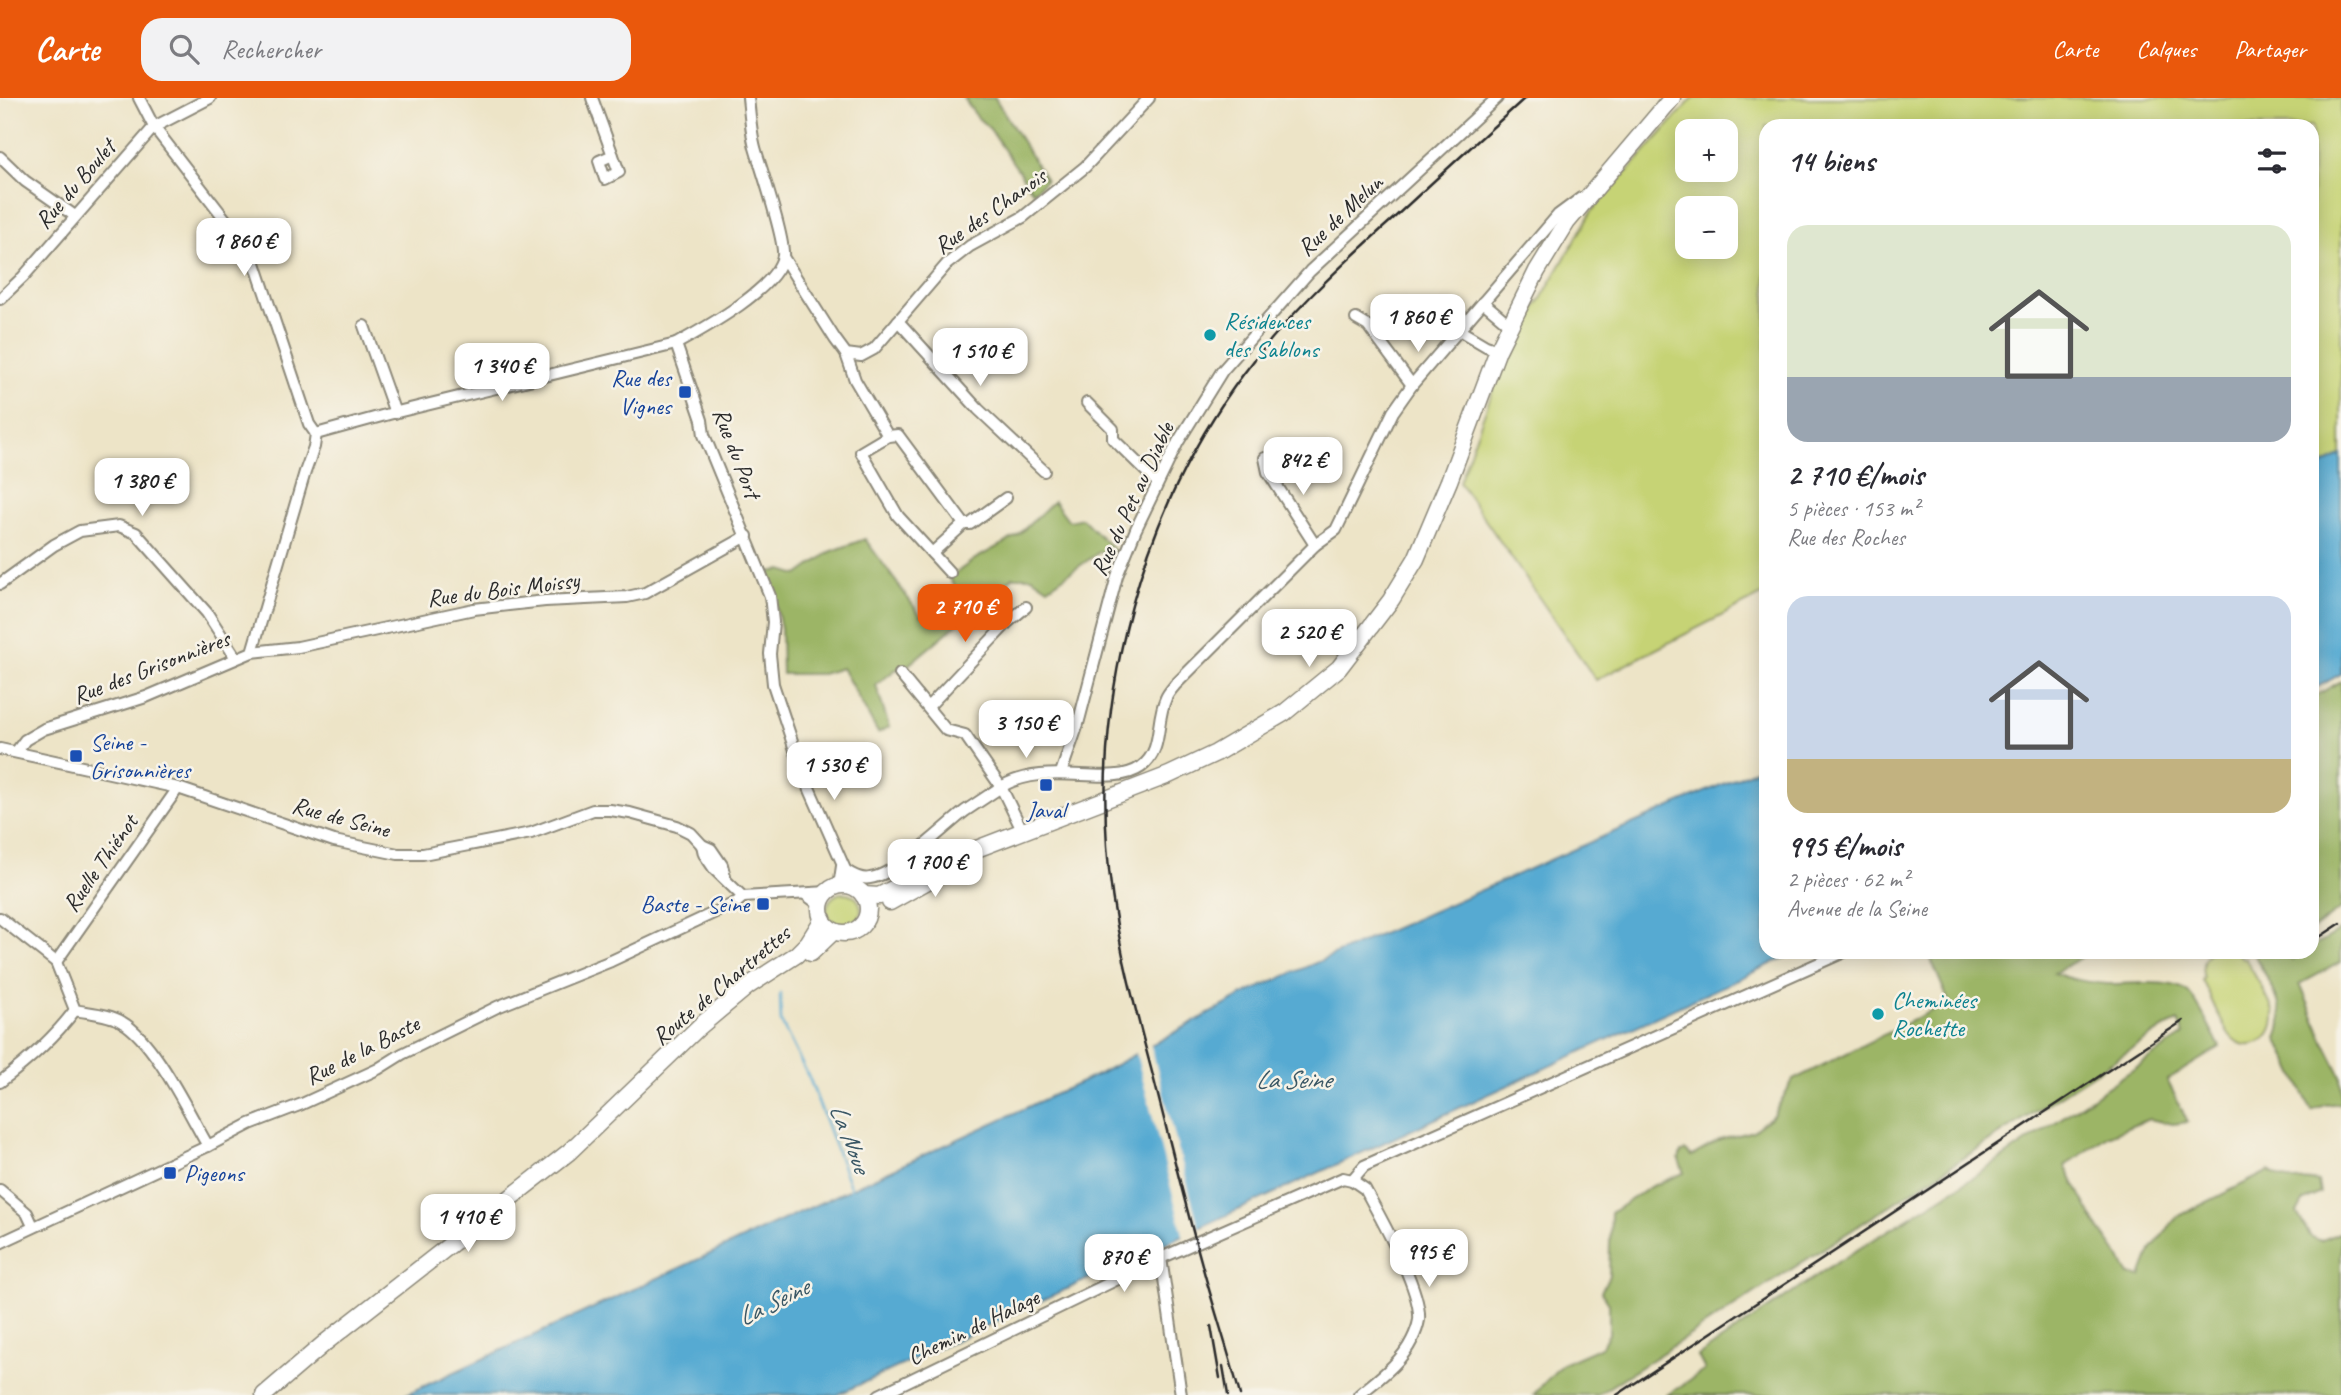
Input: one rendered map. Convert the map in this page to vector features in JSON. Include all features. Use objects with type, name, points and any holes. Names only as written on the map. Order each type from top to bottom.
[{"type":"main road","points":[[861,892],[867,901],[867,915],[855,931],[848,933],[829,907],[852,887],[879,896],[928,869],[977,848],[1192,765],[1243,739],[1284,713],[1339,668],[1391,600],[1416,559],[1449,481],[1498,350],[1537,271],[1567,222],[1672,98]]},
{"type":"main road","points":[[867,915],[941,875],[977,848]]},
{"type":"main road","name":"Route de Chartrettes","points":[[264,1395],[326,1342],[569,1152],[643,1082],[758,991],[795,968],[829,907]]},
{"type":"street","points":[[139,98],[154,127],[252,254],[309,424],[316,435],[676,344],[726,315],[754,294],[774,273],[783,257]]},
{"type":"street","points":[[154,127],[210,98]]},
{"type":"street","points":[[592,98],[612,155]]},
{"type":"street","points":[[748,98],[755,149],[779,233],[783,257],[846,354],[855,380],[888,436]]},
{"type":"street","name":"Rue des Chanois","points":[[846,354],[861,356],[874,349],[947,264],[970,246],[1023,217],[1085,167],[1149,98]]},
{"type":"street","name":"Rue de Melun","points":[[1222,372],[1310,271],[1497,98]]},
{"type":"street","name":"Rue du Boulet","points":[[0,299],[154,127]]},
{"type":"street","points":[[0,157],[25,181],[75,216]]},
{"type":"street","points":[[743,897],[805,894],[829,907],[844,867],[862,878],[878,876],[911,855],[967,810],[1001,787],[1023,777],[1061,773],[1119,775],[1135,771],[1142,766],[1149,760],[1157,742],[1166,698],[1175,685],[1296,563],[1336,530],[1393,412],[1412,385],[1558,215],[1592,191]]},
{"type":"street","points":[[1483,302],[1509,324]]},
{"type":"street","points":[[1356,319],[1368,326],[1412,385]]},
{"type":"street","points":[[898,321],[961,391],[1044,471]]},
{"type":"street","points":[[364,326],[395,413]]},
{"type":"street","points":[[1459,330],[1498,350]]},
{"type":"street","name":"Rue du Port","points":[[676,344],[702,420],[704,435],[770,596],[773,622],[770,654],[773,684],[803,774],[844,867],[861,892]]},
{"type":"street","name":"Rue du Pet au Diable","points":[[1061,773],[1078,724],[1117,576],[1157,482],[1178,442],[1222,372]]},
{"type":"street","points":[[1087,403],[1113,429],[1113,439],[1157,482]]},
{"type":"street","name":"Rue des Grisonnières","points":[[5,751],[44,729],[145,697],[252,652],[316,435]]},
{"type":"street","points":[[950,573],[898,516],[861,452],[888,436],[898,435],[964,524]]},
{"type":"street","points":[[1265,458],[1268,472],[1315,545]]},
{"type":"street","points":[[932,553],[964,524],[970,524],[1006,498]]},
{"type":"street","points":[[0,584],[54,545],[80,531],[119,526],[136,533],[207,613],[236,658]]},
{"type":"street","name":"Rue du Bois Moissy","points":[[252,652],[298,647],[474,610],[545,601],[627,597],[645,593],[747,537]]},
{"type":"street","points":[[928,707],[1008,622],[1026,607]]},
{"type":"street","points":[[900,674],[946,730],[965,735],[1008,798],[1022,830]]},
{"type":"street","name":"Rue de Seine","points":[[5,751],[178,788],[334,841],[398,854],[423,854],[531,833],[597,809],[630,813],[677,826],[691,833],[702,845],[711,849],[722,865],[725,877],[743,897]]},
{"type":"street","name":"Ruelle Thiénot","points":[[56,962],[178,788]]},
{"type":"street","name":"Rue de la Baste","points":[[0,1242],[250,1124],[302,1104],[378,1069],[402,1054],[497,1007],[611,961],[743,897]]},
{"type":"street","points":[[0,918],[56,962],[75,1010]]},
{"type":"street","points":[[1359,1395],[1386,1373],[1403,1354],[1415,1332],[1418,1312],[1417,1300],[1408,1278],[1371,1200],[1365,1189],[1352,1180],[1364,1166],[1828,959]]},
{"type":"street","points":[[75,1010],[119,1020],[133,1029],[152,1051],[208,1146]]},
{"type":"street","points":[[0,1082],[25,1063],[64,1025],[75,1010]]},
{"type":"street","name":"Chemin de Halage","points":[[879,1395],[1161,1258],[1329,1183],[1343,1178],[1352,1180]]},
{"type":"street","points":[[0,1190],[27,1213],[33,1226]]},
{"type":"street","points":[[1161,1258],[1181,1395]]},
{"type":"green space","points":[[964,98],[995,98],[1046,180],[1033,192],[990,129],[977,117]]},
{"type":"green space","points":[[1693,98],[2341,98],[2341,456],[2319,468],[2319,119],[1759,119],[1759,597],[1596,680],[1459,482],[1502,366],[1592,211]]},
{"type":"green space","points":[[1054,501],[1069,521],[1082,518],[1117,553],[1112,559],[1101,551],[1048,588],[1032,577],[1013,577],[906,667],[895,670],[876,685],[889,727],[878,733],[842,668],[822,674],[782,674],[781,629],[769,572],[782,570],[798,575],[830,552],[865,539],[921,616],[957,589],[949,578],[975,559],[1017,536]]},
{"type":"green space","points":[[2341,681],[2341,909],[2319,924],[2319,694]]},
{"type":"green space","points":[[844,893],[856,898],[861,910],[856,922],[844,927],[832,922],[827,910],[832,898]]},
{"type":"green space","points":[[2341,930],[2341,962],[2300,984],[2341,1076],[2341,1103],[2324,1105],[2312,1111],[2277,1038],[2281,1027],[2279,1005],[2257,959],[2319,959],[2319,943]]},
{"type":"green space","points":[[1931,959],[2079,959],[2054,973],[2107,984],[2171,985],[2180,987],[2191,995],[2220,1047],[2167,1080],[2188,1122],[2173,1124],[2149,1119],[2107,1136],[2065,1166],[2095,1222],[2129,1275],[2141,1277],[2152,1248],[2177,1217],[2269,1171],[2293,1181],[2318,1182],[2320,1193],[2303,1202],[2297,1213],[2310,1236],[2320,1241],[2341,1232],[2341,1395],[1667,1395],[1705,1370],[1698,1356],[1828,1268],[1982,1172],[2184,1035],[2178,1021],[1597,1395],[1533,1395],[1562,1364],[1601,1347],[1609,1334],[1609,1304],[1601,1292],[1609,1275],[1611,1213],[1650,1187],[1684,1173],[1679,1160],[1681,1152],[1686,1151],[1692,1156],[1720,1140],[1753,1131],[1773,1115],[1793,1080],[1949,1002]]},
{"type":"green space","points":[[2205,959],[2246,959],[2273,1011],[2273,1025],[2264,1039],[2250,1045],[2243,1044],[2229,1034],[2202,980]]},
{"type":"water","points":[[2341,455],[2341,674],[2319,686],[2319,467]]},
{"type":"water","name":"La Seine","points":[[1759,768],[1759,959],[1782,959],[837,1395],[405,1395],[1099,1074],[1247,993]]},
{"type":"pier","points":[[1150,1042],[1200,1231],[1184,1238],[1135,1050]]},
{"type":"waterway","name":"La Noue","points":[[780,993],[781,1022],[810,1080],[851,1189]]},
{"type":"railway","points":[[1240,1395],[1183,1192],[1131,991],[1113,905],[1107,846],[1106,786],[1109,726],[1118,666],[1132,606],[1150,548],[1174,491],[1202,438],[1251,363],[1330,277],[1525,98]]},
{"type":"railway","points":[[2319,937],[2341,923]]},
{"type":"railway","points":[[1617,1395],[2183,1021]]},
{"type":"railway","points":[[1211,1326],[1220,1378]]},
{"type":"railway","points":[[1223,1366],[1228,1395]]},
{"type":"place","name":"Résidences des Sablons","points":[[1210,335]]},
{"type":"place","name":"Rue des Vignes","points":[[685,392]]},
{"type":"place","name":"Seine - Grisonnières","points":[[76,756]]},
{"type":"place","name":"Javal","points":[[1046,785]]},
{"type":"place","name":"Baste - Seine","points":[[763,904]]},
{"type":"place","name":"Cheminées Rochette","points":[[1878,1014]]},
{"type":"place","name":"Pigeons","points":[[170,1173]]}]
